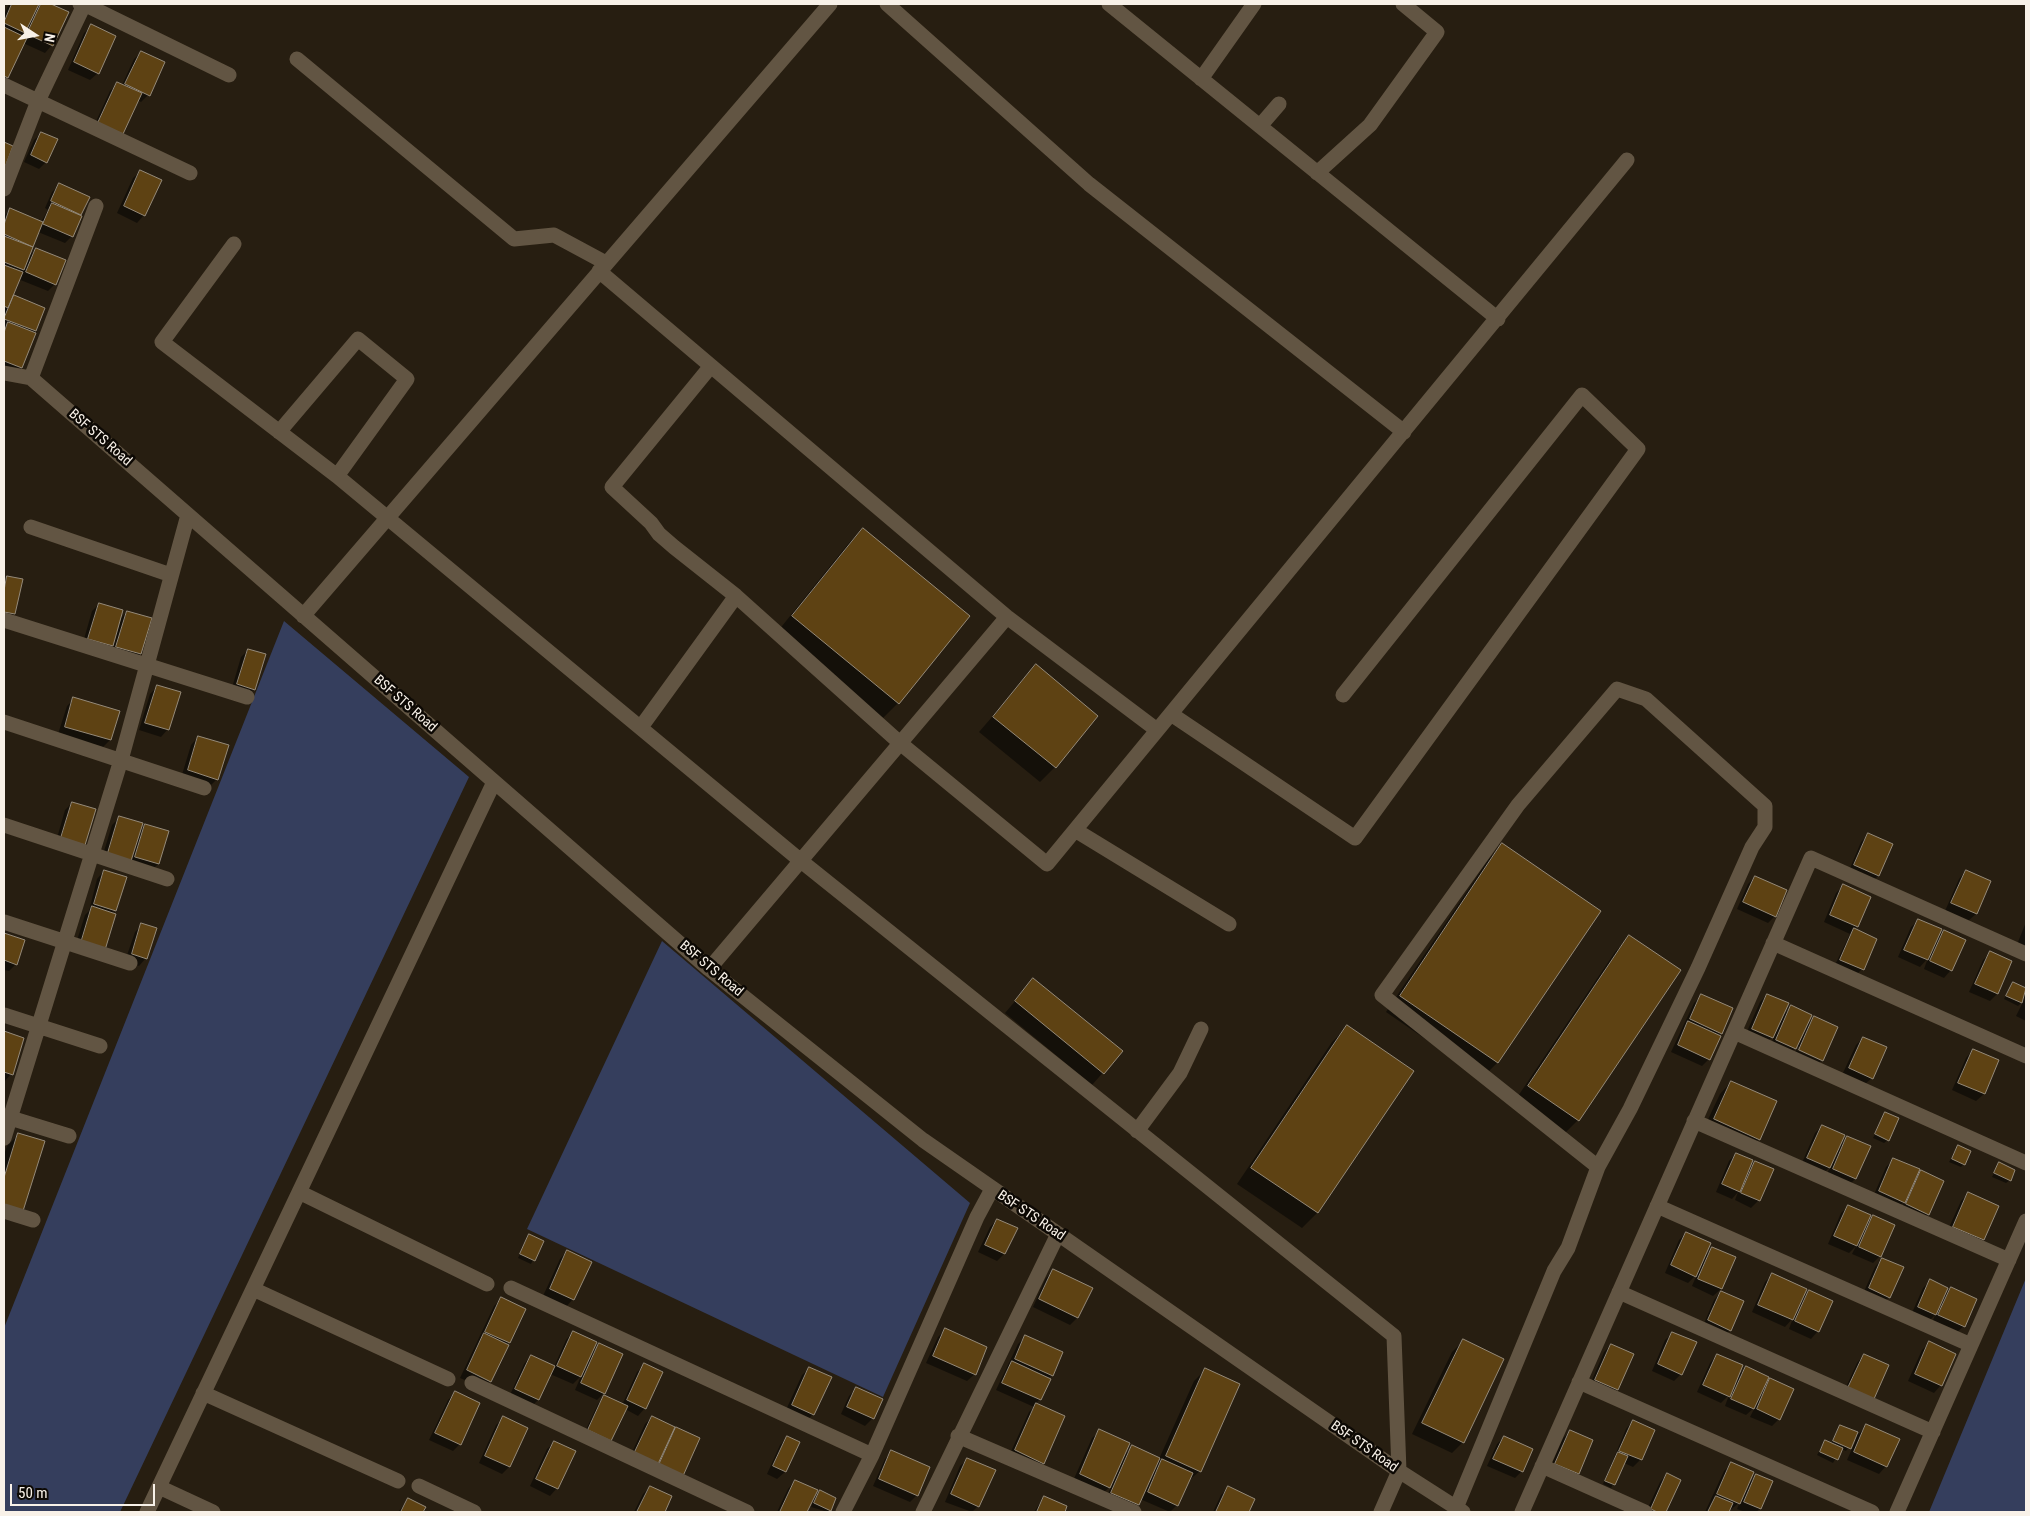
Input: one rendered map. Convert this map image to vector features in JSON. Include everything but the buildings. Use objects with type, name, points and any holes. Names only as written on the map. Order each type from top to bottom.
[{"type":"street","points":[[4,189],[38,101],[83,4],[229,75]]},
{"type":"street","points":[[303,616],[830,4]]},
{"type":"street","points":[[887,4],[1089,184],[1404,432]]},
{"type":"street","points":[[1109,4],[1498,319]]},
{"type":"street","points":[[1201,79],[1254,4]]},
{"type":"street","points":[[1318,173],[1370,125],[1437,32],[1403,4]]},
{"type":"street","points":[[297,59],[514,239],[554,235],[603,267],[711,366],[1007,617],[1157,730]]},
{"type":"street","points":[[4,85],[190,174]]},
{"type":"street","points":[[1260,126],[1280,104]]},
{"type":"street","points":[[711,366],[612,487],[651,522],[659,534],[674,548],[736,596],[900,744],[1047,864],[1498,319],[1627,160]]},
{"type":"street","points":[[31,378],[96,206]]},
{"type":"street","points":[[234,244],[162,342],[337,476],[801,860],[1136,1131],[1394,1336],[1399,1471],[1381,1512]]},
{"type":"street","points":[[279,432],[358,339],[407,379],[337,476]]},
{"type":"street","name":"BSF STS Road","points":[[4,372],[31,378],[709,969],[923,1140],[992,1190],[1399,1471],[1460,1510]]},
{"type":"street","points":[[1171,714],[1355,838],[1638,450],[1582,395],[1342,695]]},
{"type":"street","points":[[4,1138],[7,1117],[39,1027],[121,760],[188,515]]},
{"type":"street","points":[[31,527],[171,575]]},
{"type":"street","points":[[641,727],[736,596]]},
{"type":"street","points":[[709,969],[1007,617]]},
{"type":"street","points":[[4,620],[247,697]]},
{"type":"street","points":[[1460,1510],[1554,1271],[1568,1248],[1598,1167],[1630,1108],[1698,968],[1752,847],[1765,826],[1765,806],[1646,699],[1617,690],[1518,804],[1382,995],[1598,1167]]},
{"type":"street","points":[[4,722],[204,788]]},
{"type":"street","points":[[147,1512],[494,782]]},
{"type":"street","points":[[4,825],[167,879]]},
{"type":"street","points":[[1075,830],[1229,924]]},
{"type":"street","points":[[1522,1512],[1811,858],[2026,954]]},
{"type":"street","points":[[4,922],[130,963]]},
{"type":"street","points":[[1773,943],[2026,1056]]},
{"type":"street","points":[[4,1015],[100,1046]]},
{"type":"street","points":[[1136,1131],[1180,1073],[1201,1029]]},
{"type":"street","points":[[1734,1032],[2026,1162]]},
{"type":"street","points":[[7,1117],[69,1136]]},
{"type":"street","points":[[1694,1121],[2009,1260]]},
{"type":"street","points":[[843,1512],[872,1455],[977,1217],[992,1190]]},
{"type":"street","points":[[299,1192],[487,1284]]},
{"type":"street","points":[[1657,1206],[1971,1345]]},
{"type":"street","points":[[4,1211],[33,1220]]},
{"type":"street","points":[[1897,1512],[2026,1221]]},
{"type":"street","points":[[923,1512],[958,1436],[1058,1234]]},
{"type":"street","points":[[511,1288],[872,1455]]},
{"type":"street","points":[[253,1289],[448,1379]]},
{"type":"street","points":[[1619,1292],[1933,1432]]},
{"type":"street","points":[[472,1382],[747,1512]]},
{"type":"street","points":[[1579,1382],[1872,1512]]},
{"type":"street","points":[[203,1394],[398,1481]]},
{"type":"street","points":[[958,1436],[1134,1512]]},
{"type":"street","points":[[1542,1466],[1645,1512]]},
{"type":"street","points":[[159,1486],[213,1512]]},
{"type":"street","points":[[419,1486],[474,1512]]},
{"type":"shaded area","points":[[284,621],[469,777],[120,1512],[4,1512],[4,1328]]},
{"type":"shaded area","points":[[662,941],[970,1203],[883,1397],[527,1229]]},
{"type":"shaded area","points":[[2026,1278],[2026,1512],[1929,1512]]}]
